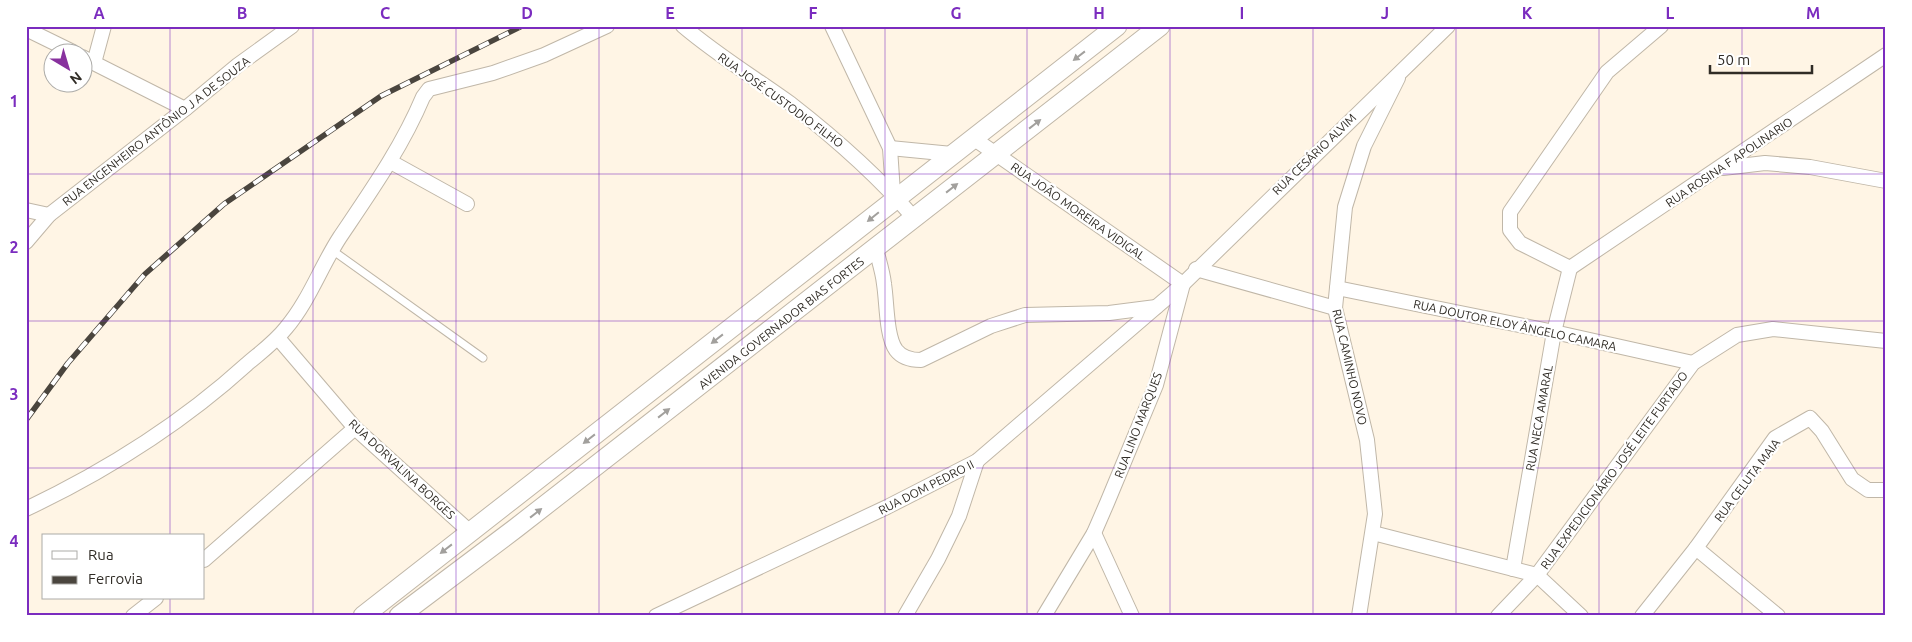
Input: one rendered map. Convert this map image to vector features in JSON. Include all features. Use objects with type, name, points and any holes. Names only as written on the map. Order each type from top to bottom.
[{"type":"main road","points":[[363,616],[469,531],[735,325],[894,196],[973,138],[1117,26]]},
{"type":"main road","name":"AVENIDA GOVERNADOR BIAS FORTES","points":[[399,616],[876,250],[996,153],[1160,26]]},
{"type":"main road","points":[[735,325],[751,345]]},
{"type":"main road","points":[[497,510],[516,528]]},
{"type":"street","points":[[92,52],[104,26]]},
{"type":"street","name":"RUA ENGENHEIRO ANTÔNIO J A DE SOUZA","points":[[26,242],[49,214],[185,109],[238,65],[292,26]]},
{"type":"street","points":[[26,509],[63,491],[161,433],[278,338],[295,316],[332,250],[391,162],[423,97],[429,89],[502,70],[607,26]]},
{"type":"street","name":"RUA JOSÉ CUSTODIO FILHO","points":[[683,26],[704,44],[790,104],[848,149],[914,218]]},
{"type":"street","points":[[832,26],[890,148],[894,196]]},
{"type":"street","name":"RUA CESÁRIO ALVIM","points":[[1183,284],[1196,269],[1448,26]]},
{"type":"street","points":[[1570,268],[1520,243],[1510,230],[1510,212],[1607,72],[1661,26]]},
{"type":"street","points":[[26,29],[53,42]]},
{"type":"street","name":"RUA ROSINA F APOLINARIO","points":[[1570,268],[1886,55]]},
{"type":"street","points":[[92,62],[185,109]]},
{"type":"street","name":"RUA CAMINHO NOVO","points":[[1359,616],[1375,514],[1367,440],[1335,308],[1345,207],[1364,146],[1403,68]]},
{"type":"street","name":"RUA JOÃO MOREIRA VIDIGAL","points":[[973,138],[1183,284]]},
{"type":"street","points":[[890,148],[952,154]]},
{"type":"street","points":[[391,162],[467,204]]},
{"type":"street","points":[[1720,168],[1765,163],[1810,167],[1886,181]]},
{"type":"street","points":[[26,210],[49,214]]},
{"type":"street","points":[[876,250],[884,282],[892,340],[896,350],[904,357],[913,360],[921,360],[986,328],[1025,315],[1109,313],[1156,307]]},
{"type":"street","name":"RUA NECA AMARAL","points":[[1513,569],[1554,332],[1570,268]]},
{"type":"street","points":[[1196,269],[1335,308]]},
{"type":"street","name":"RUA DOM PEDRO II","points":[[656,616],[887,508],[978,461],[1183,284]]},
{"type":"street","name":"RUA LINO MARQUES","points":[[1044,616],[1094,533],[1156,385],[1183,284]]},
{"type":"street","name":"RUA DOUTOR ELOY ÂNGELO CAMARA","points":[[1337,288],[1554,332],[1693,363]]},
{"type":"street","name":"RUA EXPEDICIONÁRIO JOSÉ LEITE FURTADO","points":[[1498,616],[1537,575],[1693,363],[1737,334],[1773,328],[1886,341]]},
{"type":"street","name":"RUA DORVALINA BORGES","points":[[278,338],[355,428],[469,531]]},
{"type":"street","name":"RUA CELUTA MAIA","points":[[1642,616],[1696,548],[1775,438],[1810,418],[1822,431],[1852,479],[1868,490],[1886,490]]},
{"type":"street","points":[[205,559],[355,428]]},
{"type":"street","points":[[905,616],[942,551],[959,516],[978,461]]},
{"type":"street","points":[[1373,532],[1537,575],[1581,616]]},
{"type":"street","points":[[1094,533],[1132,616]]},
{"type":"street","points":[[1696,548],[1778,616]]},
{"type":"street","points":[[133,616],[153,600]]},
{"type":"lane","points":[[332,250],[484,358]]},
{"type":"railway","points":[[26,420],[68,363],[145,274],[224,204],[381,96],[522,26]]}]
